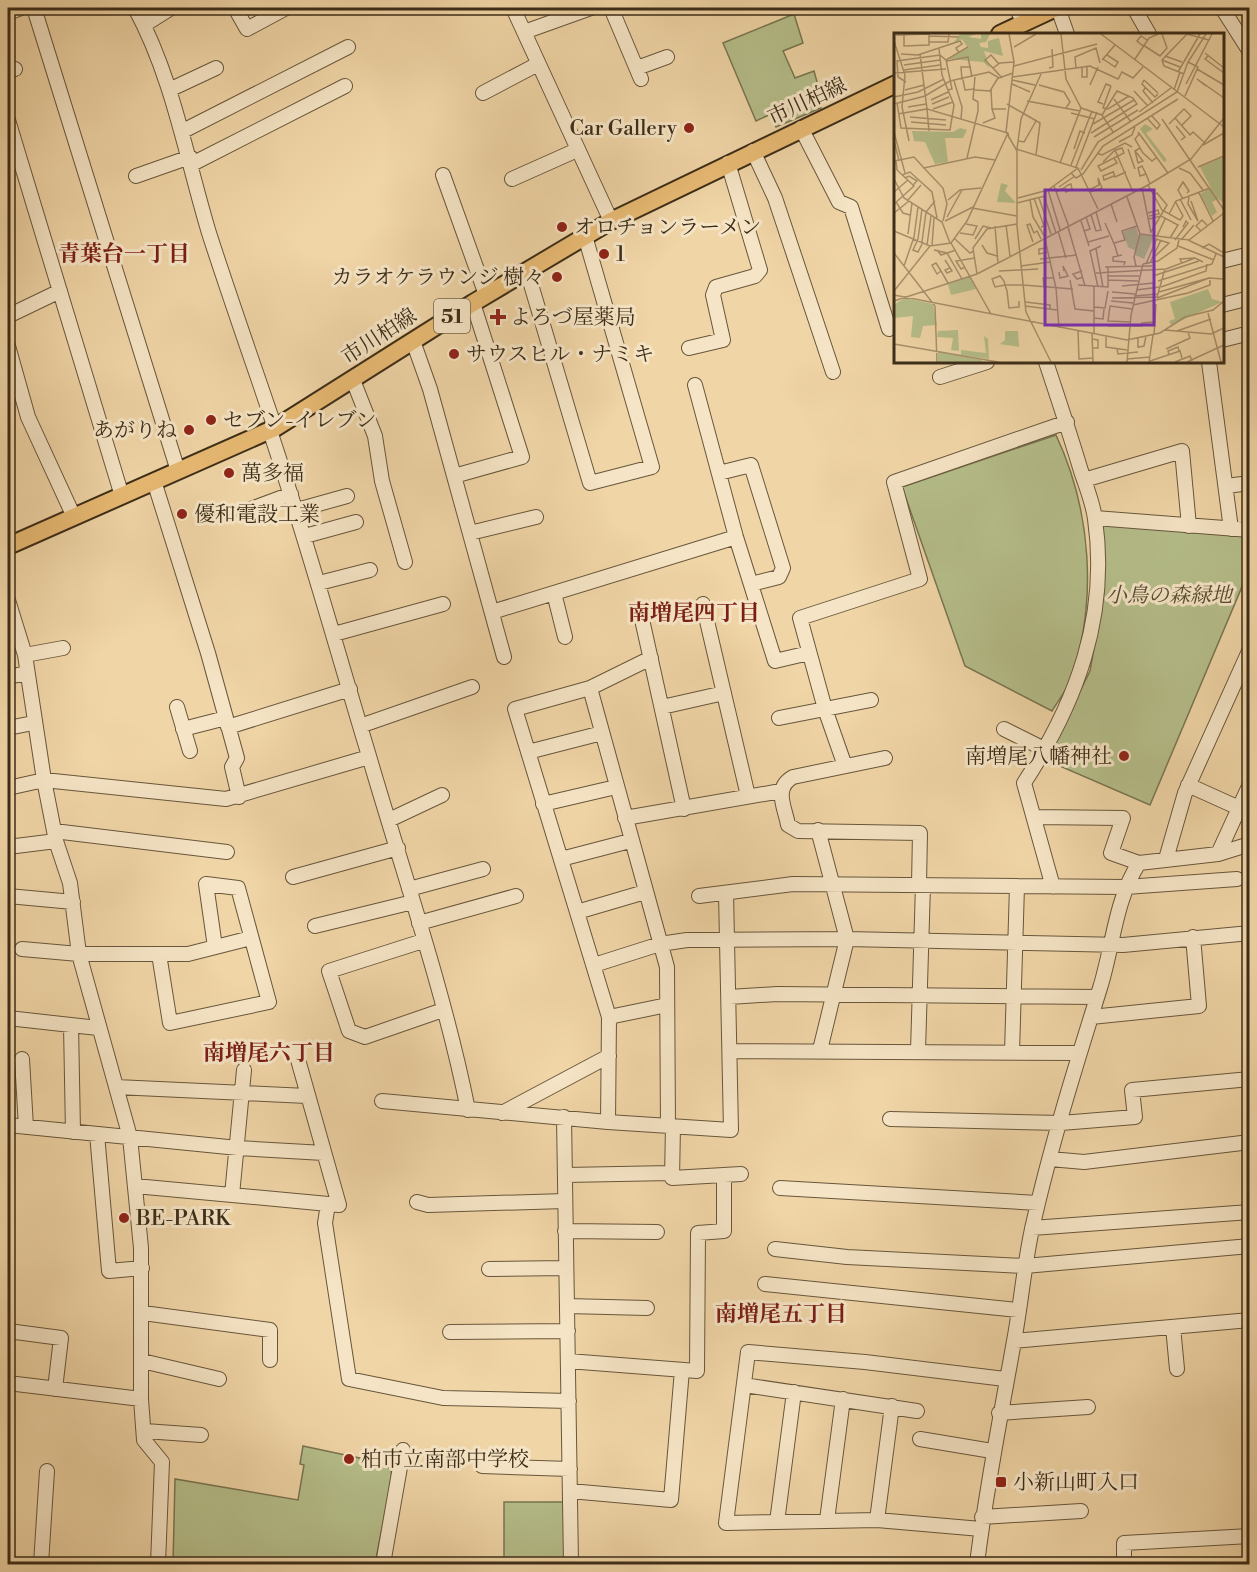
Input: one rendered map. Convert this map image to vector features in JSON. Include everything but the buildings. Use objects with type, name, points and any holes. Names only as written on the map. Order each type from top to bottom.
[{"type":"main road","points":[[1001,33],[1020,15],[1057,8]]},
{"type":"main road","name":"市川柏線","points":[[8,546],[272,429],[479,299],[611,221],[894,85]]},
{"type":"street","points":[[8,13],[21,8]]},
{"type":"street","points":[[34,8],[178,471]]},
{"type":"street","points":[[135,8],[144,25],[183,130],[209,231],[305,536],[398,848],[468,1110]]},
{"type":"street","points":[[144,25],[171,8]]},
{"type":"street","points":[[235,8],[247,29],[285,8]]},
{"type":"street","points":[[513,8],[611,221]]},
{"type":"street","points":[[524,32],[591,8]]},
{"type":"street","points":[[611,8],[639,74],[667,57]]},
{"type":"street","points":[[1057,8],[1067,33]]},
{"type":"street","points":[[1134,8],[1148,33]]},
{"type":"street","points":[[1224,8],[1250,52]]},
{"type":"street","points":[[183,130],[348,47]]},
{"type":"street","points":[[483,93],[538,64]]},
{"type":"street","points":[[169,90],[216,68]]},
{"type":"street","points":[[136,176],[191,160],[345,86]]},
{"type":"street","points":[[8,120],[11,147],[60,291],[122,496]]},
{"type":"street","points":[[801,128],[839,202],[851,207],[889,329]]},
{"type":"street","points":[[512,179],[577,150]]},
{"type":"street","points":[[753,151],[778,207],[833,372]]},
{"type":"street","points":[[689,348],[723,340],[713,295],[716,287],[755,276],[760,270],[728,163]]},
{"type":"street","points":[[443,175],[522,457],[454,476]]},
{"type":"street","points":[[527,271],[590,483],[652,467],[585,236]]},
{"type":"street","points":[[1224,260],[1250,254]]},
{"type":"street","points":[[8,316],[60,291]]},
{"type":"street","points":[[1224,304],[1250,298]]},
{"type":"street","points":[[1224,340],[1250,333]]},
{"type":"street","points":[[413,341],[454,476],[504,657]]},
{"type":"street","points":[[8,346],[28,417],[74,517]]},
{"type":"street","points":[[940,377],[984,363]]},
{"type":"street","points":[[1046,363],[1067,422],[1095,518],[1098,561],[1092,627],[1084,668],[1047,750],[1024,783],[1053,886]]},
{"type":"street","points":[[1209,363],[1231,529]]},
{"type":"street","points":[[353,380],[375,436],[382,481],[405,562]]},
{"type":"street","points":[[695,384],[736,537],[775,661],[809,653]]},
{"type":"street","points":[[845,766],[825,710],[800,618],[920,579],[894,482],[1067,422]]},
{"type":"street","points":[[1084,480],[1182,451],[1188,526]]},
{"type":"street","points":[[719,473],[751,465],[783,568],[779,577],[751,584]]},
{"type":"street","points":[[154,481],[237,758],[232,767],[239,797]]},
{"type":"street","points":[[1226,486],[1250,483]]},
{"type":"street","points":[[243,512],[291,494]]},
{"type":"street","points":[[297,510],[347,496]]},
{"type":"street","points":[[470,533],[536,517]]},
{"type":"street","points":[[1095,518],[1250,530]]},
{"type":"street","points":[[305,536],[356,522]]},
{"type":"street","points":[[492,612],[736,537]]},
{"type":"street","points":[[319,583],[370,570]]},
{"type":"street","points":[[554,593],[566,637]]},
{"type":"street","points":[[8,600],[25,655],[33,723],[55,836],[70,883],[79,954],[98,1029],[130,1137],[142,1268],[141,1399],[146,1444],[162,1462],[158,1564]]},
{"type":"street","points":[[334,634],[443,604]]},
{"type":"street","points":[[704,604],[748,796]]},
{"type":"street","points":[[643,624],[684,809]]},
{"type":"street","points":[[25,655],[63,648]]},
{"type":"street","points":[[1166,860],[1188,785],[1248,656]]},
{"type":"street","points":[[608,1122],[609,1017],[515,709],[590,688],[651,658]]},
{"type":"street","points":[[8,676],[27,673]]},
{"type":"street","points":[[360,726],[472,687]]},
{"type":"street","points":[[590,688],[630,841],[667,967],[672,1178],[741,1174]]},
{"type":"street","points":[[183,729],[227,722],[350,689]]},
{"type":"street","points":[[662,707],[724,693]]},
{"type":"street","points":[[778,718],[871,699]]},
{"type":"street","points":[[177,707],[190,751]]},
{"type":"street","points":[[8,728],[33,723]]},
{"type":"street","points":[[1004,729],[1047,750]]},
{"type":"street","points":[[528,752],[602,733]]},
{"type":"street","points":[[8,788],[44,780],[211,799],[239,797],[369,757]]},
{"type":"street","points":[[885,758],[793,777],[786,781],[781,791],[788,825],[798,831],[920,833],[921,941],[918,1051]]},
{"type":"street","points":[[1218,854],[1244,802],[1250,784]]},
{"type":"street","points":[[1188,785],[1244,802]]},
{"type":"street","points":[[543,804],[616,787]]},
{"type":"street","points":[[625,818],[781,791]]},
{"type":"street","points":[[389,820],[442,795]]},
{"type":"street","points":[[1035,817],[1123,818],[1111,853],[1139,864],[1218,854],[1250,844]]},
{"type":"street","points":[[818,830],[847,939],[820,1050]]},
{"type":"street","points":[[8,848],[55,836],[226,852]]},
{"type":"street","points":[[561,859],[630,841]]},
{"type":"street","points":[[293,877],[398,848]]},
{"type":"street","points":[[977,1564],[992,1451],[1014,1341],[1032,1228],[1079,1053],[1113,943],[1126,887],[1139,864]]},
{"type":"street","points":[[315,926],[411,896],[483,869]]},
{"type":"street","points":[[699,896],[793,884],[1126,887],[1237,879]]},
{"type":"street","points":[[159,954],[170,1023],[269,1002],[238,888],[206,884],[215,946]]},
{"type":"street","points":[[1012,1052],[1017,886]]},
{"type":"street","points":[[577,912],[645,892]]},
{"type":"street","points":[[382,1101],[608,1122],[731,1130],[726,893]]},
{"type":"street","points":[[8,896],[73,902]]},
{"type":"street","points":[[419,923],[516,896]]},
{"type":"street","points":[[594,965],[660,944],[687,940],[847,939],[1123,945],[1250,933]]},
{"type":"street","points":[[1091,1017],[1199,1006],[1193,937]]},
{"type":"street","points":[[22,950],[79,954],[188,954],[251,938]]},
{"type":"street","points":[[423,941],[329,971],[349,1031],[365,1037],[443,1010]]},
{"type":"street","points":[[729,996],[833,994],[1097,997]]},
{"type":"street","points":[[609,1017],[667,1005]]},
{"type":"street","points":[[8,1018],[98,1029]]},
{"type":"street","points":[[71,1025],[74,1132]]},
{"type":"street","points":[[135,1186],[339,1205],[295,1049]]},
{"type":"street","points":[[730,1051],[1079,1053]]},
{"type":"street","points":[[502,1113],[609,1056]]},
{"type":"street","points":[[22,1059],[26,1127]]},
{"type":"street","points":[[232,1195],[244,1070]]},
{"type":"street","points":[[890,1119],[1061,1123],[1135,1117],[1132,1090],[1250,1079]]},
{"type":"street","points":[[116,1087],[307,1096]]},
{"type":"street","points":[[564,1117],[571,1564]]},
{"type":"street","points":[[8,1125],[238,1148],[324,1153]]},
{"type":"street","points":[[97,1134],[108,1271],[142,1268]]},
{"type":"street","points":[[1050,1159],[1084,1162],[1250,1142]]},
{"type":"street","points":[[565,1175],[672,1173]]},
{"type":"street","points":[[568,1361],[697,1371],[698,1233],[724,1231],[724,1175]]},
{"type":"street","points":[[780,1188],[1038,1203]]},
{"type":"street","points":[[417,1202],[428,1205],[565,1201]]},
{"type":"street","points":[[328,1204],[325,1223],[349,1379],[443,1398],[569,1401]]},
{"type":"street","points":[[1032,1228],[1250,1212]]},
{"type":"street","points":[[565,1231],[657,1232]]},
{"type":"street","points":[[775,1249],[788,1253],[1025,1266],[1250,1246]]},
{"type":"street","points":[[489,1269],[566,1268]]},
{"type":"street","points":[[765,1284],[1018,1310]]},
{"type":"street","points":[[567,1306],[647,1308]]},
{"type":"street","points":[[143,1313],[270,1330],[270,1360]]},
{"type":"street","points":[[1014,1341],[1250,1320]]},
{"type":"street","points":[[1173,1327],[1178,1369]]},
{"type":"street","points":[[8,1331],[61,1338],[55,1389]]},
{"type":"street","points":[[450,1332],[568,1331]]},
{"type":"street","points":[[1005,1379],[866,1362],[748,1352],[726,1523],[827,1520],[982,1523],[1081,1511]]},
{"type":"street","points":[[142,1361],[219,1379]]},
{"type":"street","points":[[570,1491],[671,1500],[682,1370]]},
{"type":"street","points":[[8,1383],[141,1399]]},
{"type":"street","points":[[744,1385],[917,1411]]},
{"type":"street","points":[[777,1522],[794,1392]]},
{"type":"street","points":[[827,1520],[843,1400]]},
{"type":"street","points":[[877,1520],[892,1406]]},
{"type":"street","points":[[999,1413],[1088,1407]]},
{"type":"street","points":[[145,1431],[201,1436]]},
{"type":"street","points":[[920,1439],[992,1451]]},
{"type":"street","points":[[383,1564],[403,1450]]},
{"type":"street","points":[[482,1466],[570,1469]]},
{"type":"street","points":[[41,1564],[47,1471]]},
{"type":"street","points":[[1124,1564],[1124,1543],[1250,1536]]},
{"type":"green space","points":[[794,14],[803,43],[783,51],[795,78],[814,71],[821,96],[821,108],[776,127],[771,114],[756,121],[723,43]]},
{"type":"green space","points":[[1056,435],[1077,494],[1087,556],[1087,587],[1080,649],[1071,679],[1052,711],[965,666],[902,487]]},
{"type":"green space","name":"小鳥の森緑地","points":[[1107,523],[1249,533],[1249,570],[1150,805],[1046,760],[1090,671],[1104,591],[1102,528]]},
{"type":"green space","points":[[303,1446],[383,1463],[391,1470],[392,1478],[375,1564],[173,1564],[175,1479],[298,1500],[304,1465],[300,1464]]},
{"type":"green space","points":[[504,1502],[566,1502],[566,1564],[504,1564]]},
{"type":"place","name":"Car Gallery","points":[[689,128]]},
{"type":"place","name":"オロチョンラーメン","points":[[562,227]]},
{"type":"place","name":"1","points":[[604,254]]},
{"type":"place","name":"カラオケラウンジ 樹々","points":[[557,277]]},
{"type":"place","name":"よろづ屋薬局","points":[[498,317]]},
{"type":"place","name":"サウスヒル・ナミキ","points":[[454,354]]},
{"type":"place","name":"セブン-イレブン","points":[[211,420]]},
{"type":"place","name":"あがりね","points":[[189,430]]},
{"type":"place","name":"萬多福","points":[[229,473]]},
{"type":"place","name":"優和電設工業","points":[[182,514]]},
{"type":"place","name":"南増尾八幡神社","points":[[1124,756]]},
{"type":"place","name":"BE-PARK","points":[[124,1218]]},
{"type":"place","name":"柏市立南部中学校","points":[[349,1459]]},
{"type":"place","name":"小新山町入口","points":[[1001,1482]]},
{"type":"district","name":"青葉台一丁目","points":[[124,253]]},
{"type":"district","name":"南増尾四丁目","points":[[694,612]]},
{"type":"district","name":"南増尾六丁目","points":[[269,1052]]},
{"type":"district","name":"南増尾五丁目","points":[[781,1313]]}]
